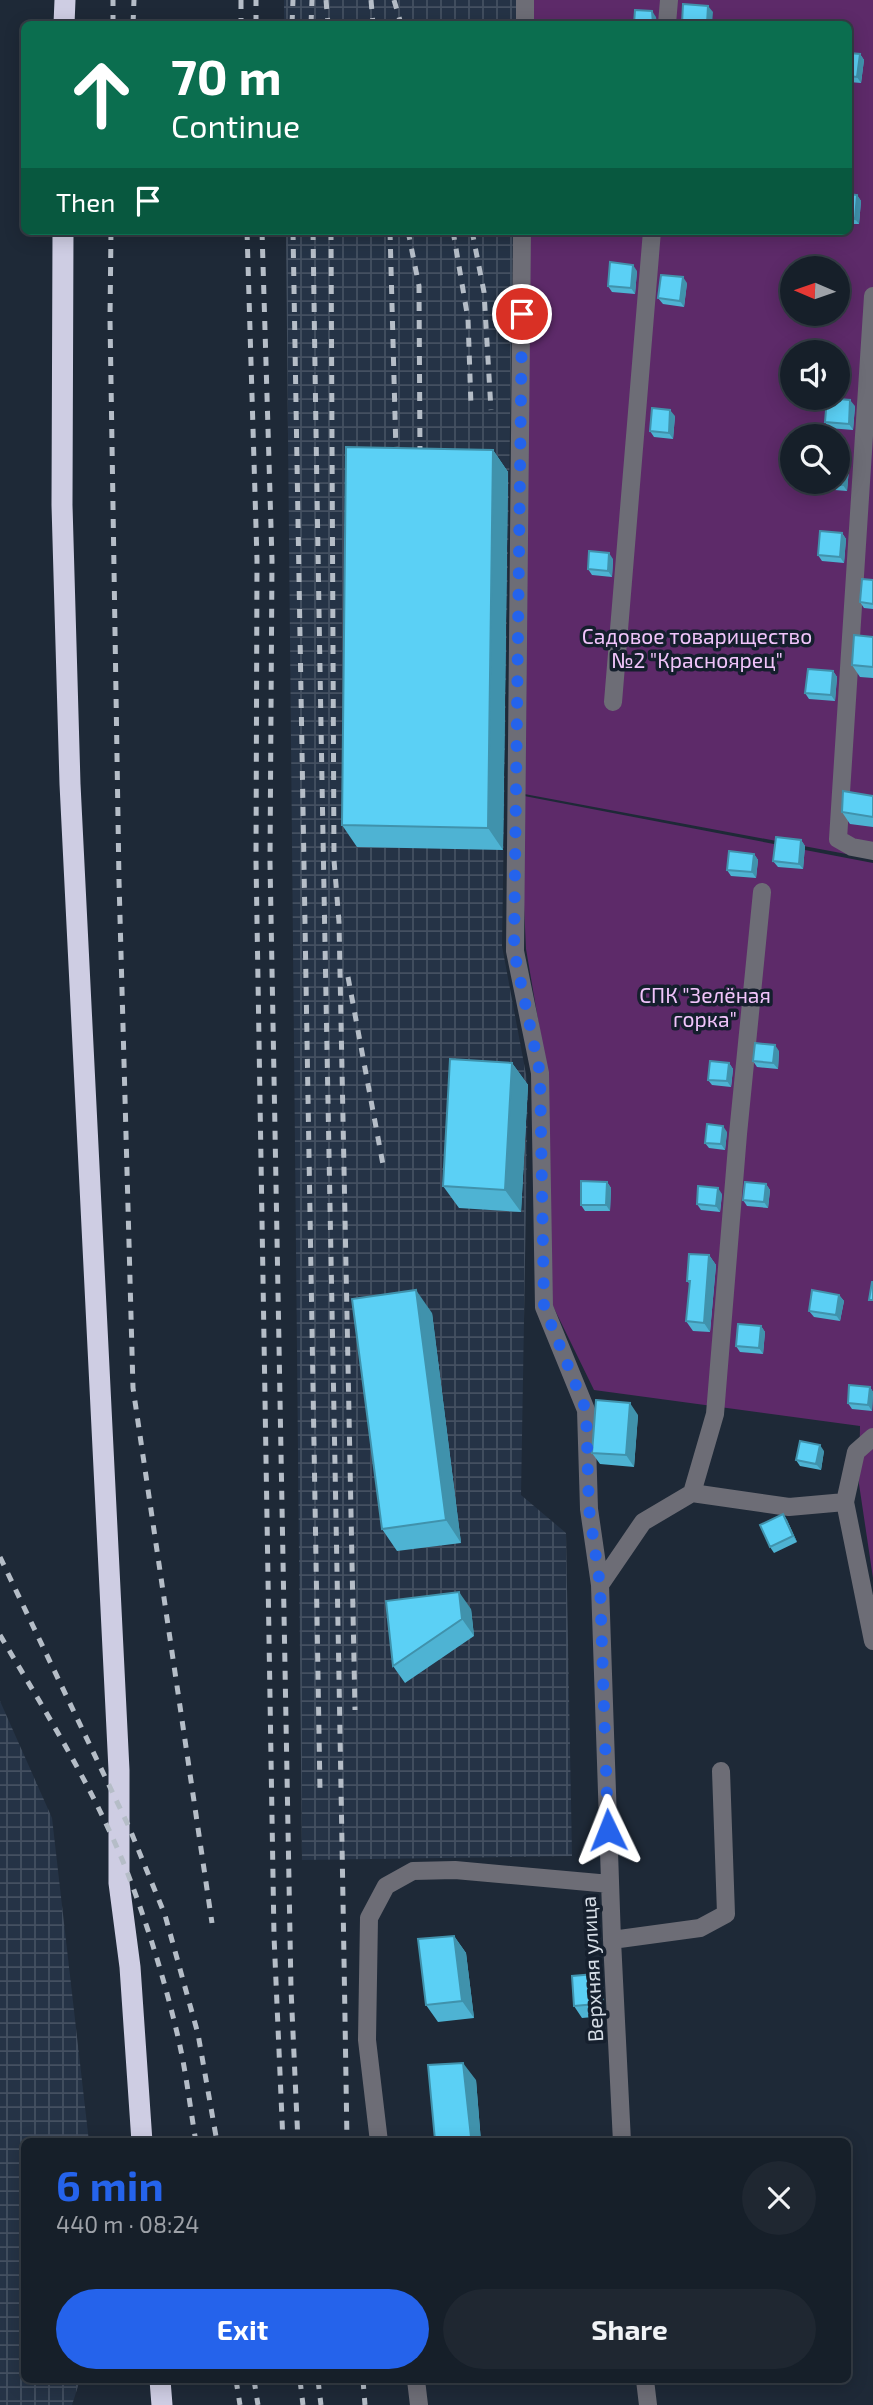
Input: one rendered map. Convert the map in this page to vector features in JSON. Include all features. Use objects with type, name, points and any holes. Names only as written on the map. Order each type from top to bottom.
[{"type":"highway","points":[[64,21],[65,0]]},
{"type":"highway","points":[[63,235],[62,505],[70,784],[119,1770],[119,1883],[130,1967],[142,2138]]},
{"type":"highway","points":[[160,2383],[162,2405]]},
{"type":"street","points":[[525,0],[525,21]]},
{"type":"street","points":[[667,21],[669,0]]},
{"type":"street","name":"Верхняя улица","points":[[522,235],[514,951],[540,1073],[544,1307],[586,1410],[589,1509],[600,1585],[622,2138]]},
{"type":"street","points":[[613,702],[652,235]]},
{"type":"street","points":[[873,296],[838,839],[852,847],[873,851]]},
{"type":"street","points":[[692,1493],[715,1414],[738,1134],[762,892]]},
{"type":"street","points":[[873,1437],[856,1452],[845,1502],[873,1641]]},
{"type":"street","points":[[600,1585],[643,1522],[692,1493],[789,1507],[845,1502]]},
{"type":"street","points":[[612,1940],[700,1928],[726,1914],[721,1770]]},
{"type":"street","points":[[379,2138],[367,2040],[369,1918],[386,1886],[413,1871],[455,1870],[610,1884]]},
{"type":"street","points":[[416,2383],[419,2405]]},
{"type":"street","points":[[645,2383],[648,2405]]},
{"type":"shaded area","points":[[284,0],[517,0],[517,21],[284,21]]},
{"type":"shaded area","points":[[286,235],[513,235],[502,946],[528,1085],[521,1495],[566,1533],[572,1856],[302,1860]]},
{"type":"shaded area","points":[[0,1701],[52,1818],[89,2138],[21,2138],[21,2383],[79,2383],[72,2405],[0,2405]]},
{"type":"green space","name":"Садовое товарищество №2 \"Красноярец\"","points":[[529,0],[873,0],[873,859],[519,793],[526,235],[852,235],[852,21],[529,21]]},
{"type":"green space","name":"СПК \"Зелёная горка\"","points":[[519,795],[873,863],[873,1578],[859,1484],[860,1426],[594,1390],[552,1304],[547,1072],[526,949]]},
{"type":"building","points":[[683,4],[708,6],[707,21],[682,21]]},
{"type":"building","points":[[635,10],[652,11],[653,21],[634,21]]},
{"type":"building","points":[[852,53],[860,54],[857,77],[852,76]]},
{"type":"building","points":[[852,194],[857,195],[855,219],[852,218]]},
{"type":"building","points":[[610,262],[633,265],[631,288],[608,286]]},
{"type":"building","points":[[661,275],[683,277],[680,301],[658,298]]},
{"type":"building","points":[[652,408],[670,410],[669,433],[650,431]]},
{"type":"building","points":[[826,410],[850,410],[849,424],[825,422]]},
{"type":"building","points":[[346,447],[493,450],[488,828],[342,825]]},
{"type":"building","points":[[820,531],[842,533],[840,557],[818,555]]},
{"type":"building","points":[[589,551],[609,553],[608,571],[588,569]]},
{"type":"building","points":[[862,579],[873,580],[873,604],[860,602]]},
{"type":"building","points":[[854,635],[873,637],[873,667],[852,665]]},
{"type":"building","points":[[808,669],[833,671],[831,695],[805,693]]},
{"type":"building","points":[[843,791],[873,796],[873,817],[842,812]]},
{"type":"building","points":[[776,837],[801,840],[799,864],[773,861]]},
{"type":"building","points":[[729,851],[754,854],[752,872],[727,870]]},
{"type":"building","points":[[755,1043],[775,1045],[773,1063],[753,1061]]},
{"type":"building","points":[[450,1059],[512,1063],[505,1190],[443,1186]]},
{"type":"building","points":[[710,1061],[729,1063],[727,1081],[708,1080]]},
{"type":"building","points":[[707,1124],[723,1126],[721,1144],[705,1143]]},
{"type":"building","points":[[581,1181],[607,1182],[606,1205],[581,1205]]},
{"type":"building","points":[[745,1182],[766,1184],[764,1202],[743,1200]]},
{"type":"building","points":[[698,1186],[718,1188],[716,1206],[697,1204]]},
{"type":"building","points":[[689,1254],[709,1255],[704,1323],[686,1321],[690,1281],[687,1281]]},
{"type":"building","points":[[872,1282],[873,1300],[869,1300]]},
{"type":"building","points":[[416,1290],[446,1520],[382,1529],[352,1299]]},
{"type":"building","points":[[812,1290],[839,1295],[836,1315],[809,1311]]},
{"type":"building","points":[[738,1324],[761,1326],[759,1348],[736,1346]]},
{"type":"building","points":[[849,1385],[870,1387],[868,1405],[848,1403]]},
{"type":"building","points":[[596,1400],[630,1403],[626,1455],[592,1453]]},
{"type":"building","points":[[800,1441],[820,1445],[816,1464],[796,1460]]},
{"type":"building","points":[[783,1514],[793,1536],[770,1547],[760,1525]]},
{"type":"building","points":[[459,1592],[462,1619],[393,1666],[386,1601]]},
{"type":"building","points":[[454,1936],[462,2001],[426,2005],[418,1939]]},
{"type":"building","points":[[595,1974],[596,2004],[574,2006],[572,1976]]},
{"type":"building","points":[[463,2063],[471,2137],[435,2138],[428,2065]]},
{"type":"railway","points":[[113,0],[113,21]]},
{"type":"railway","points":[[133,21],[134,0]]},
{"type":"railway","points":[[241,0],[241,21]]},
{"type":"railway","points":[[256,0],[256,21]]},
{"type":"railway","points":[[292,21],[293,0]]},
{"type":"railway","points":[[311,21],[312,0]]},
{"type":"railway","points":[[326,0],[328,21]]},
{"type":"railway","points":[[371,0],[373,21]]},
{"type":"railway","points":[[394,0],[400,21]]},
{"type":"railway","points":[[111,235],[119,881],[133,1388],[212,1923]]},
{"type":"railway","points":[[247,235],[257,560],[256,861],[274,1936],[283,2138]]},
{"type":"railway","points":[[262,235],[272,560],[270,862],[291,1989],[298,2138]]},
{"type":"railway","points":[[293,235],[320,1791]]},
{"type":"railway","points":[[313,235],[347,2138]]},
{"type":"railway","points":[[331,235],[334,860],[339,922],[355,1710]]},
{"type":"railway","points":[[390,235],[396,452]]},
{"type":"railway","points":[[409,235],[419,286],[420,456]]},
{"type":"railway","points":[[454,235],[468,319],[471,406]]},
{"type":"railway","points":[[473,235],[484,292],[491,410]]},
{"type":"railway","points":[[348,977],[384,1170]]},
{"type":"railway","points":[[0,1557],[129,1827],[165,1915],[198,2034],[216,2138]]},
{"type":"railway","points":[[0,1635],[83,1779],[126,1869],[155,1952],[173,2016],[195,2138]]},
{"type":"railway","points":[[236,2383],[240,2405]]},
{"type":"railway","points":[[254,2383],[258,2405]]},
{"type":"railway","points":[[300,2383],[303,2405]]},
{"type":"railway","points":[[318,2383],[321,2405]]},
{"type":"railway","points":[[363,2383],[365,2405]]},
{"type":"route","points":[[522,314],[514,951],[540,1073],[544,1307],[586,1410],[589,1509],[600,1585],[608,1830]]}]
